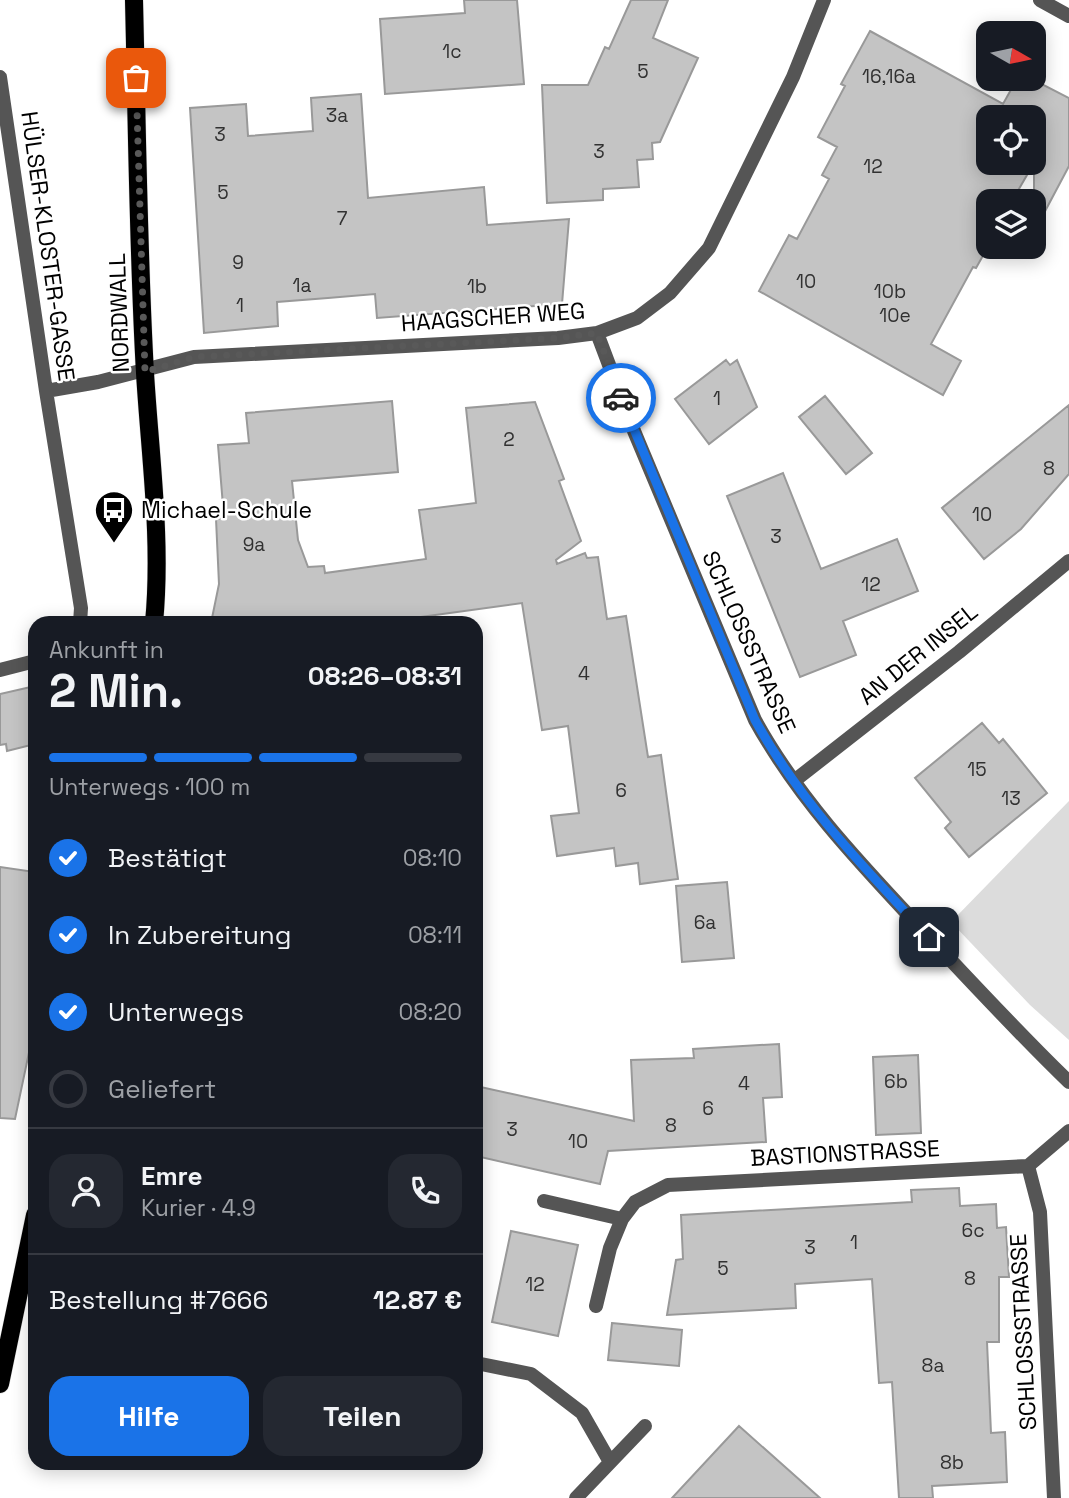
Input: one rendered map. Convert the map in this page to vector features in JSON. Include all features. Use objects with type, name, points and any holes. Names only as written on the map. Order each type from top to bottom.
[{"type":"main road","name":"NORDWALL","points":[[134,0],[145,372],[156,534],[154,616]]},
{"type":"main road","points":[[0,1384],[28,1249]]},
{"type":"street","name":"HAAGSCHER WEG","points":[[46,391],[98,383],[194,357],[558,338],[597,333],[637,318],[670,293],[709,248],[793,77],[824,0]]},
{"type":"street","points":[[1040,0],[1069,16]]},
{"type":"street","name":"HÜLSER-KLOSTER-GASSE","points":[[0,77],[80,616]]},
{"type":"street","name":"SCHLOSSSTRASSE","points":[[597,333],[634,431],[755,720],[772,751],[839,841],[1018,1033],[1069,1083]]},
{"type":"street","name":"AN DER INSEL","points":[[794,781],[959,652],[1069,561]]},
{"type":"street","points":[[0,670],[28,663]]},
{"type":"street","points":[[1028,1166],[1069,1131]]},
{"type":"street","name":"SCHLOSSSTRASSE","points":[[1028,1166],[1040,1212],[1054,1498]]},
{"type":"street","name":"BASTIONSTRASSE","points":[[596,1306],[610,1248],[622,1219],[635,1202],[668,1185],[1028,1166]]},
{"type":"street","points":[[544,1201],[622,1219]]},
{"type":"street","points":[[483,1364],[531,1374],[582,1413],[610,1462]]},
{"type":"street","points":[[576,1498],[645,1426]]},
{"type":"shaded area","points":[[1069,801],[1069,1040],[1030,1005],[951,922]]},
{"type":"building","points":[[464,0],[517,0],[524,84],[385,94],[380,19],[465,13]]},
{"type":"building","points":[[631,0],[668,0],[653,38],[698,58],[660,142],[652,143],[653,159],[637,160],[639,187],[603,189],[603,200],[547,203],[542,85],[588,85],[605,47],[609,49]]},
{"type":"building","points":[[870,31],[1003,104],[1010,91],[1046,91],[1046,86],[1069,98],[1069,166],[1046,209],[1046,189],[1034,189],[1034,175],[1046,175],[1046,105],[976,105],[976,175],[1027,175],[1019,189],[976,189],[976,259],[981,259],[976,268],[973,267],[931,344],[961,361],[943,395],[759,291],[789,235],[797,239],[829,179],[822,175],[837,147],[818,137],[845,86],[841,84]]},
{"type":"building","points":[[361,94],[368,198],[484,187],[487,225],[569,219],[562,304],[377,318],[375,294],[277,302],[278,326],[204,333],[190,108],[246,104],[248,136],[313,131],[311,98]]},
{"type":"building","points":[[726,360],[730,365],[737,360],[757,407],[709,444],[675,399]]},
{"type":"building","points":[[825,396],[872,453],[846,474],[799,417]]},
{"type":"building","points":[[392,401],[398,472],[292,481],[298,540],[308,567],[324,566],[325,573],[426,559],[419,510],[476,503],[466,408],[535,402],[564,479],[559,481],[581,541],[556,560],[557,564],[585,553],[587,558],[598,557],[607,619],[626,616],[648,757],[661,755],[678,879],[640,884],[638,863],[616,866],[614,848],[557,856],[551,816],[579,813],[568,726],[542,730],[522,603],[428,616],[212,616],[219,584],[216,519],[224,518],[218,445],[249,443],[246,413]]},
{"type":"building","points":[[1069,405],[1069,474],[1021,529],[984,559],[942,508]]},
{"type":"building","points":[[783,473],[821,569],[897,539],[918,591],[843,621],[856,655],[800,677],[727,496]]},
{"type":"building","points":[[28,688],[28,746],[7,751],[6,744],[0,745],[0,694]]},
{"type":"building","points":[[982,723],[999,743],[1003,739],[1047,793],[969,857],[945,828],[951,822],[915,778]]},
{"type":"building","points":[[0,867],[28,871],[28,1057],[15,1119],[0,1118]]},
{"type":"building","points":[[727,882],[734,958],[682,962],[676,886]]},
{"type":"building","points":[[779,1044],[782,1097],[763,1098],[766,1142],[608,1151],[600,1184],[483,1158],[483,1088],[634,1121],[631,1060],[694,1058],[693,1049]]},
{"type":"building","points":[[918,1055],[921,1133],[876,1135],[873,1057]]},
{"type":"building","points":[[959,1188],[960,1206],[996,1204],[997,1228],[1006,1227],[1009,1277],[999,1277],[999,1342],[987,1342],[991,1433],[1005,1432],[1007,1482],[932,1486],[933,1498],[899,1498],[892,1382],[879,1383],[872,1279],[795,1284],[796,1308],[667,1315],[676,1260],[683,1259],[681,1215],[912,1202],[911,1190]]},
{"type":"building","points":[[511,1231],[578,1245],[558,1336],[492,1322]]},
{"type":"building","points":[[612,1323],[682,1330],[679,1366],[608,1360]]},
{"type":"building","points":[[739,1426],[820,1498],[672,1498]]},
{"type":"way so far","points":[[136,78],[145,372],[194,357],[558,338],[597,333],[621,398]]},
{"type":"place","name":"Michael-Schule","points":[[114,544]]},
{"type":"route","points":[[621,398],[755,720],[772,751],[839,841],[929,937]]}]
